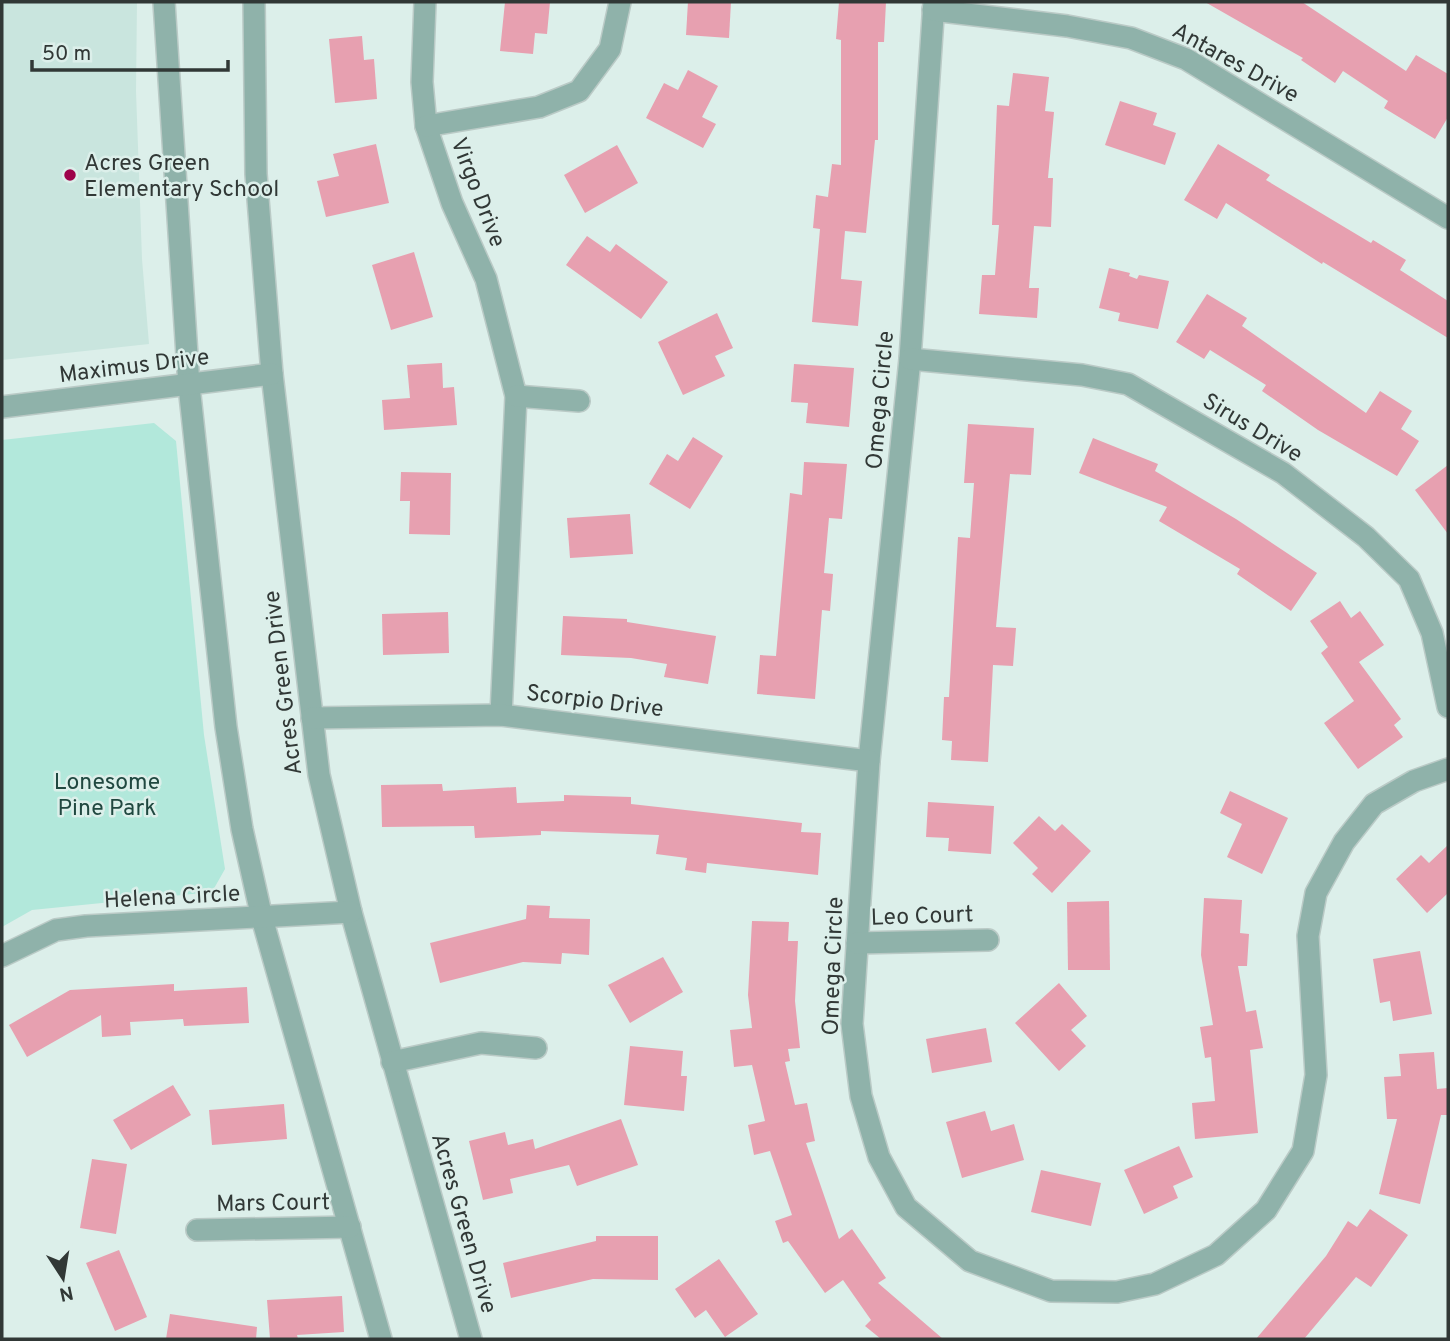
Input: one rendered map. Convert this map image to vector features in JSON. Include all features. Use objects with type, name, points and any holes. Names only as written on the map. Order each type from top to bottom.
[{"type":"street","points":[[164,2],[189,386],[226,727],[242,830],[262,918],[381,1339]]},
{"type":"street","name":"Acres Green Drive","points":[[254,2],[256,174],[272,374],[319,775],[351,912],[471,1339]]},
{"type":"street","name":"Virgo Drive","points":[[425,2],[422,82],[426,126],[452,204],[486,279],[516,396],[501,715]]},
{"type":"street","points":[[426,126],[539,107],[579,91],[610,49],[620,2]]},
{"type":"street","name":"Antares Drive","points":[[934,6],[1132,38],[1186,59],[1448,218]]},
{"type":"street","name":"Omega Circle","points":[[934,6],[910,359],[869,761],[852,1024],[861,1096],[879,1157],[906,1207],[970,1261],[1051,1291],[1117,1292],[1155,1284],[1216,1255],[1266,1210],[1303,1151],[1317,1075],[1308,936],[1316,893],[1344,842],[1374,804],[1414,781],[1448,769]]},
{"type":"street","name":"Sirus Drive","points":[[910,359],[1082,375],[1128,384],[1283,474],[1366,537],[1409,579],[1432,633],[1448,707]]},
{"type":"street","name":"Maximus Drive","points":[[2,407],[272,374]]},
{"type":"street","points":[[516,396],[579,401]]},
{"type":"street","name":"Scorpio Drive","points":[[312,718],[501,715],[869,761]]},
{"type":"street","name":"Helena Circle","points":[[2,956],[56,930],[351,912]]},
{"type":"street","name":"Leo Court","points":[[858,943],[988,940]]},
{"type":"street","points":[[392,1062],[481,1043],[536,1048]]},
{"type":"street","name":"Mars Court","points":[[197,1230],[350,1227]]},
{"type":"shaded area","name":"Acres Green Elementary School","points":[[2,2],[137,2],[136,91],[142,259],[149,344],[2,360]]},
{"type":"green space","name":"Lonesome Pine Park","points":[[154,423],[176,441],[204,735],[225,869],[212,892],[32,910],[2,927],[2,440]]},
{"type":"building","points":[[505,2],[550,2],[547,34],[535,33],[533,54],[500,51]]},
{"type":"building","points":[[688,2],[731,2],[729,38],[686,35]]},
{"type":"building","points":[[839,2],[886,2],[884,42],[878,42],[878,140],[875,140],[866,233],[845,231],[841,279],[862,281],[858,326],[812,322],[820,229],[813,228],[816,195],[828,197],[832,164],[841,165],[841,40],[836,39]]},
{"type":"building","points":[[1205,2],[1302,2],[1406,71],[1416,55],[1448,74],[1448,117],[1435,139],[1384,108],[1388,101],[1343,71],[1335,83],[1301,60],[1303,58]]},
{"type":"building","points":[[362,36],[364,60],[374,59],[377,99],[335,103],[329,39]]},
{"type":"building","points":[[688,70],[718,86],[702,117],[716,124],[703,148],[646,118],[664,83],[678,90]]},
{"type":"building","points":[[1013,73],[1049,77],[1045,111],[1054,112],[1048,178],[1053,178],[1051,227],[1034,226],[1029,288],[1039,288],[1037,318],[979,314],[982,275],[995,275],[999,225],[992,225],[997,105],[1009,106]]},
{"type":"building","points":[[1120,101],[1157,113],[1153,125],[1176,133],[1165,165],[1105,145]]},
{"type":"building","points":[[376,144],[389,203],[326,217],[317,181],[339,176],[333,154]]},
{"type":"building","points":[[1218,144],[1270,175],[1266,180],[1371,243],[1373,240],[1406,260],[1400,270],[1448,301],[1448,338],[1323,262],[1322,264],[1226,203],[1217,219],[1184,200]]},
{"type":"building","points":[[617,145],[638,183],[585,213],[564,175]]},
{"type":"building","points":[[587,236],[610,252],[616,244],[668,282],[641,319],[566,265]]},
{"type":"building","points":[[414,252],[433,317],[391,330],[372,265]]},
{"type":"building","points":[[1109,268],[1130,273],[1129,276],[1137,279],[1139,275],[1169,281],[1158,329],[1118,321],[1120,313],[1099,308]]},
{"type":"building","points":[[1207,294],[1247,318],[1242,326],[1366,413],[1380,391],[1412,411],[1401,429],[1419,441],[1397,476],[1318,430],[1262,391],[1266,385],[1210,350],[1204,359],[1176,342]]},
{"type":"building","points":[[717,313],[733,348],[715,356],[725,376],[683,395],[658,342]]},
{"type":"building","points":[[442,363],[443,388],[454,387],[457,425],[384,430],[382,400],[410,398],[407,365]]},
{"type":"building","points":[[794,364],[854,368],[849,427],[806,423],[808,403],[791,402]]},
{"type":"building","points":[[968,424],[1034,428],[1031,475],[1010,474],[996,627],[1016,628],[1013,666],[993,665],[988,762],[951,760],[952,741],[942,740],[944,697],[949,697],[958,537],[970,538],[974,483],[964,483]]},
{"type":"building","points":[[693,437],[723,456],[690,509],[649,484],[667,454],[678,461]]},
{"type":"building","points":[[1093,438],[1158,464],[1155,471],[1236,519],[1317,573],[1291,611],[1237,574],[1240,569],[1159,521],[1167,507],[1079,473]]},
{"type":"building","points":[[804,462],[847,464],[842,519],[829,518],[824,573],[833,574],[830,611],[822,610],[815,699],[757,694],[760,655],[776,656],[790,493],[802,495]]},
{"type":"building","points":[[1448,465],[1448,534],[1415,490]]},
{"type":"building","points":[[401,472],[451,473],[450,535],[409,534],[410,501],[400,501]]},
{"type":"building","points":[[630,514],[633,554],[570,558],[567,518]]},
{"type":"building","points":[[1340,601],[1351,618],[1360,611],[1384,645],[1359,662],[1401,719],[1394,725],[1403,737],[1358,769],[1324,723],[1354,701],[1321,653],[1328,647],[1310,621]]},
{"type":"building","points":[[448,612],[449,653],[383,655],[382,614]]},
{"type":"building","points":[[563,616],[627,619],[627,622],[716,636],[708,684],[664,677],[667,664],[631,658],[561,655]]},
{"type":"building","points":[[442,784],[443,791],[516,787],[517,803],[564,801],[564,795],[631,797],[631,804],[802,823],[801,832],[821,833],[818,875],[707,863],[706,873],[685,870],[687,858],[656,854],[659,835],[541,831],[541,835],[475,838],[474,826],[382,827],[381,785]]},
{"type":"building","points":[[1230,791],[1288,818],[1262,874],[1227,857],[1242,824],[1220,813]]},
{"type":"building","points":[[928,802],[994,806],[991,854],[948,851],[949,838],[926,837]]},
{"type":"building","points":[[1039,816],[1055,831],[1062,824],[1091,851],[1052,893],[1032,874],[1038,868],[1013,843]]},
{"type":"building","points":[[1448,845],[1448,893],[1427,913],[1396,879],[1421,855],[1429,863]]},
{"type":"building","points":[[1204,898],[1242,900],[1240,933],[1249,934],[1247,966],[1238,966],[1246,1012],[1256,1010],[1263,1048],[1250,1050],[1258,1133],[1195,1139],[1192,1103],[1215,1101],[1211,1057],[1205,1058],[1200,1027],[1213,1025],[1201,955]]},
{"type":"building","points":[[1109,901],[1110,970],[1068,970],[1067,902]]},
{"type":"building","points":[[527,905],[550,906],[549,918],[590,919],[589,955],[562,953],[561,964],[523,962],[440,983],[430,943],[526,919]]},
{"type":"building","points":[[752,921],[789,922],[788,941],[798,941],[795,1001],[800,1048],[788,1049],[790,1061],[785,1062],[795,1105],[807,1103],[815,1141],[806,1143],[839,1239],[852,1229],[886,1278],[878,1283],[943,1339],[881,1339],[865,1326],[871,1320],[843,1280],[825,1293],[788,1241],[783,1243],[775,1221],[792,1215],[770,1151],[754,1155],[748,1125],[765,1121],[752,1065],[734,1067],[730,1030],[752,1028],[748,995]]},
{"type":"building","points":[[1420,951],[1432,1014],[1393,1021],[1390,1001],[1380,1003],[1373,959]]},
{"type":"building","points":[[663,957],[683,992],[630,1023],[608,985]]},
{"type":"building","points":[[1059,983],[1087,1016],[1071,1030],[1086,1046],[1059,1071],[1015,1023]]},
{"type":"building","points":[[174,984],[174,991],[247,987],[249,1023],[184,1026],[183,1019],[130,1022],[131,1035],[102,1037],[101,1015],[27,1057],[9,1025],[70,990]]},
{"type":"building","points":[[986,1028],[992,1062],[932,1073],[926,1039]]},
{"type":"building","points":[[630,1046],[683,1051],[681,1076],[687,1076],[684,1111],[624,1105]]},
{"type":"building","points":[[1434,1052],[1437,1089],[1448,1088],[1448,1115],[1441,1115],[1420,1204],[1379,1194],[1397,1119],[1387,1119],[1384,1077],[1401,1076],[1399,1054]]},
{"type":"building","points":[[173,1085],[191,1115],[131,1150],[113,1120]]},
{"type":"building","points":[[284,1104],[287,1139],[212,1145],[209,1110]]},
{"type":"building","points":[[985,1111],[991,1131],[1014,1124],[1024,1160],[962,1178],[946,1122]]},
{"type":"building","points":[[621,1119],[638,1165],[577,1186],[569,1165],[510,1179],[513,1193],[483,1200],[469,1141],[505,1132],[508,1145],[533,1139],[535,1149]]},
{"type":"building","points":[[1179,1146],[1193,1177],[1173,1186],[1178,1198],[1144,1214],[1124,1170]]},
{"type":"building","points":[[92,1159],[127,1164],[116,1234],[80,1228]]},
{"type":"building","points":[[1041,1170],[1101,1183],[1091,1226],[1031,1212]]},
{"type":"building","points":[[1370,1209],[1408,1235],[1371,1287],[1356,1277],[1304,1339],[1256,1339],[1326,1256],[1348,1221],[1357,1227]]},
{"type":"building","points":[[596,1236],[658,1236],[658,1280],[593,1279],[511,1298],[503,1263],[596,1241]]},
{"type":"building","points":[[119,1250],[147,1317],[115,1331],[86,1263]]},
{"type":"building","points":[[719,1259],[758,1314],[725,1337],[706,1310],[695,1318],[675,1289]]},
{"type":"building","points":[[342,1296],[344,1332],[297,1335],[298,1339],[270,1339],[267,1300]]},
{"type":"building","points":[[170,1314],[257,1327],[256,1339],[166,1339]]},
{"type":"place","name":"Acres Green Elementary School","points":[[70,175]]}]
